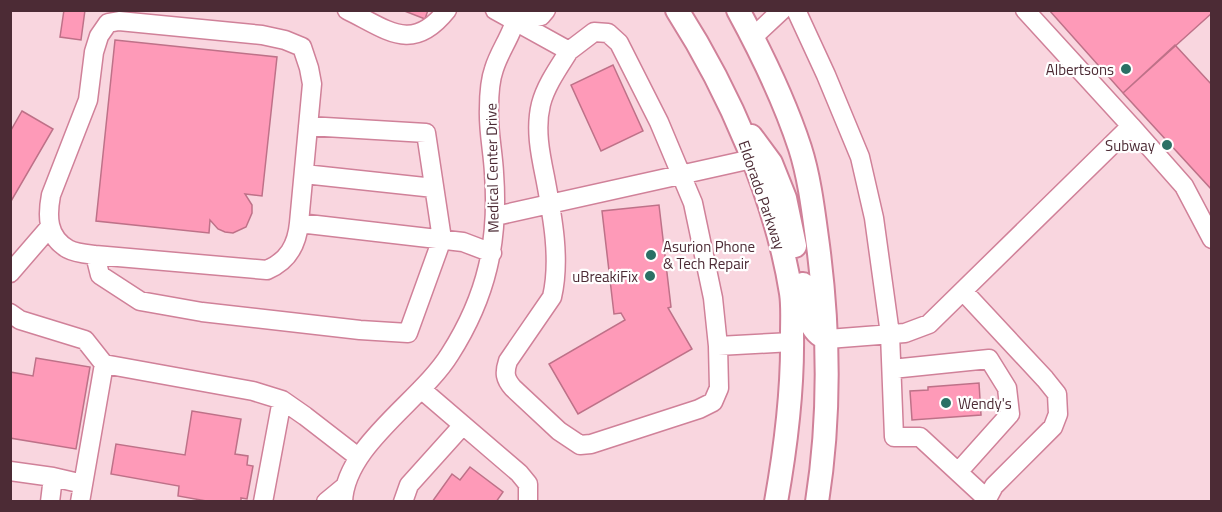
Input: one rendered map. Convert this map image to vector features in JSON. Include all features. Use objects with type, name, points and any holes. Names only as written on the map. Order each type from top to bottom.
[{"type":"main road","name":"Eldorado Parkway","points":[[678,10],[730,108],[752,159],[780,239],[791,294],[792,342],[787,439],[777,501]]},
{"type":"main road","points":[[738,10],[768,64],[801,150],[812,205],[828,339],[825,436],[818,499]]},
{"type":"main road","points":[[730,108],[771,163],[785,198],[807,314],[821,337],[828,339]]},
{"type":"main road","points":[[792,342],[809,346],[814,357],[813,420],[809,460],[818,499]]},
{"type":"street","points":[[347,10],[397,35],[411,36],[424,32],[436,24],[447,10]]},
{"type":"street","points":[[495,10],[517,16],[541,16],[546,10]]},
{"type":"street","points":[[753,37],[782,10]]},
{"type":"street","points":[[796,10],[860,157],[874,218],[890,334],[894,437],[920,437],[987,500],[994,486],[1053,427],[1058,414],[1057,394],[963,291]]},
{"type":"street","points":[[1025,10],[1184,186],[1212,239]]},
{"type":"street","points":[[517,16],[569,51]]},
{"type":"street","name":"Medical Center Drive","points":[[326,501],[343,495],[357,457],[445,362],[467,328],[492,253],[496,216],[489,110],[493,70],[517,16]]},
{"type":"street","points":[[119,21],[262,35],[285,40],[302,47],[312,84],[304,174],[297,239],[291,252],[277,266],[267,270],[95,255],[69,250],[56,239],[49,228],[48,210],[51,195],[88,100],[94,52],[99,36],[108,23],[119,21]]},
{"type":"street","points":[[594,32],[608,33],[619,43],[659,122],[679,174],[693,203],[713,298],[719,388],[713,402],[699,409],[591,444],[580,445],[559,431],[507,381],[505,370],[508,362],[552,297],[555,287],[555,254],[550,204],[538,121],[547,88],[569,51],[594,32]]},
{"type":"street","points":[[95,255],[100,275],[140,301],[202,312],[360,330],[408,333],[442,239],[426,134],[308,126]]},
{"type":"street","points":[[828,339],[905,333],[929,324],[1131,126]]},
{"type":"street","points":[[496,216],[752,159]]},
{"type":"street","points":[[304,174],[434,188]]},
{"type":"street","points":[[299,223],[463,242],[492,253]]},
{"type":"street","points":[[10,273],[49,228]]},
{"type":"street","points":[[10,313],[20,320],[85,340],[104,364],[253,391],[282,400],[357,457]]},
{"type":"street","points":[[718,346],[792,342]]},
{"type":"street","points":[[892,369],[989,359],[1007,388],[1010,414],[958,471]]},
{"type":"street","points":[[10,471],[53,477],[82,493],[104,364]]},
{"type":"street","points":[[421,388],[528,483],[528,501]]},
{"type":"street","points":[[263,501],[282,400]]},
{"type":"street","points":[[403,501],[409,485],[463,425]]},
{"type":"street","points":[[50,501],[53,477]]},
{"type":"building","points":[[64,10],[85,10],[81,40],[60,37]]},
{"type":"building","points":[[402,10],[428,10],[425,19]]},
{"type":"building","name":"Albertsons","points":[[1049,10],[1212,10],[1212,13],[1123,93]]},
{"type":"building","points":[[115,40],[277,57],[262,196],[245,194],[252,205],[252,213],[246,227],[233,233],[225,232],[218,229],[210,220],[209,233],[96,221]]},
{"type":"building","points":[[1175,45],[1212,85],[1212,190],[1123,93]]},
{"type":"building","points":[[613,65],[643,131],[601,151],[571,85]]},
{"type":"building","points":[[22,111],[53,129],[10,203],[10,132]]},
{"type":"building","points":[[659,205],[671,307],[668,308],[692,349],[578,414],[549,364],[625,320],[621,313],[614,314],[602,211]]},
{"type":"building","points":[[36,358],[90,367],[76,449],[10,438],[10,372],[33,376]]},
{"type":"building","name":"Wendy's","points":[[979,383],[981,415],[912,420],[910,391],[928,390],[928,387]]},
{"type":"building","points":[[192,411],[241,419],[235,454],[248,456],[247,465],[253,466],[247,499],[241,498],[241,502],[212,502],[178,496],[179,486],[111,474],[116,444],[185,455]]},
{"type":"building","points":[[470,467],[503,492],[496,502],[432,502],[452,474],[460,480]]},
{"type":"place","name":"Albertsons","points":[[1126,69]]},
{"type":"place","name":"Subway","points":[[1167,145]]},
{"type":"place","name":"Asurion Phone & Tech Repair","points":[[651,255]]},
{"type":"place","name":"uBreakiFix","points":[[650,276]]},
{"type":"place","name":"Wendy's","points":[[946,403]]}]
